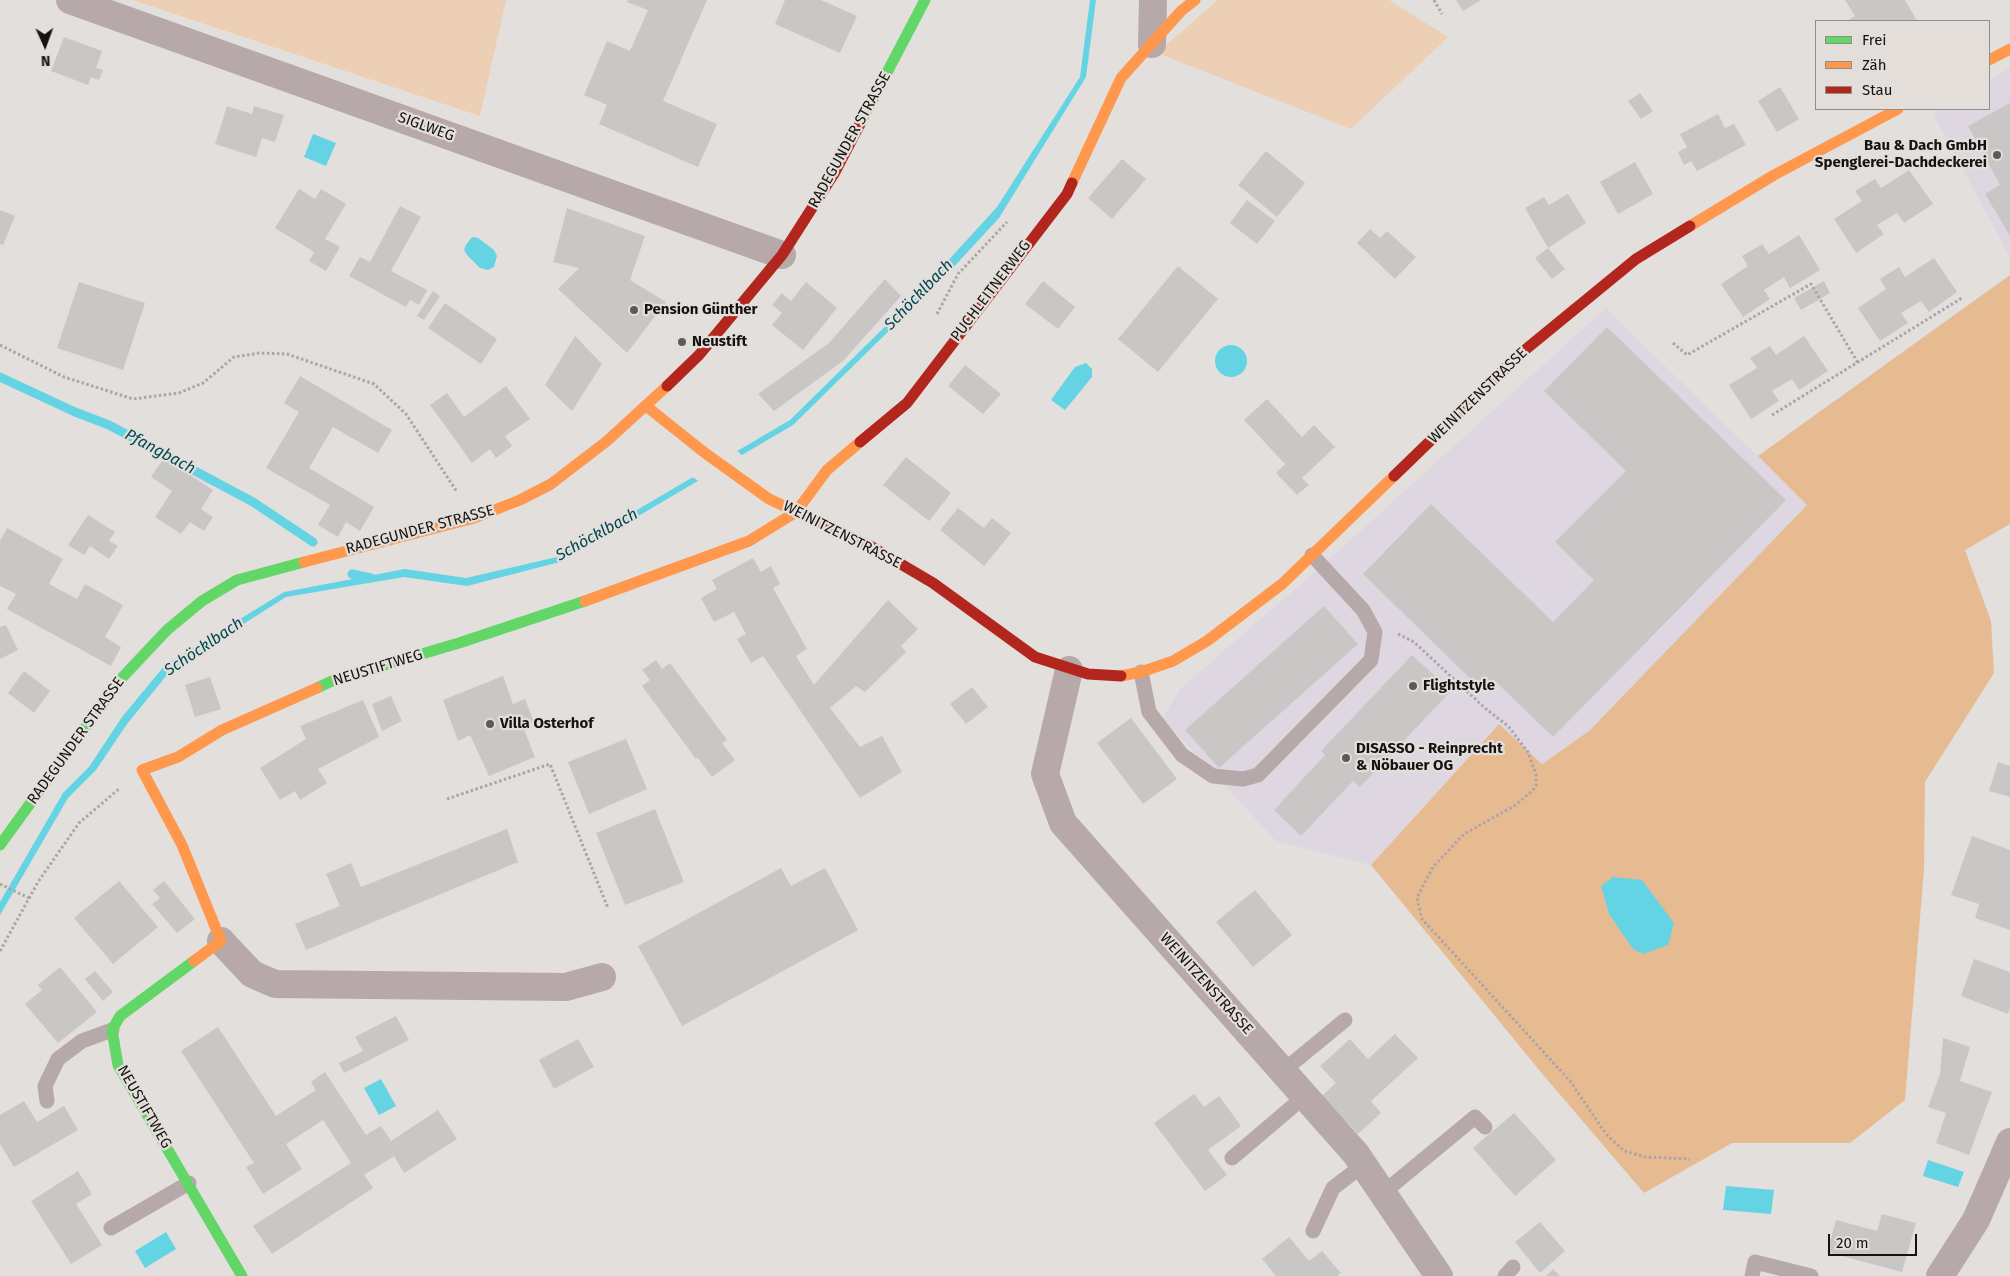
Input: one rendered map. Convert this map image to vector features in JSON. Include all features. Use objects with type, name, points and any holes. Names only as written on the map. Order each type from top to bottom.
[{"type":"main road","name":"RADEGUNDER STRASSE","points":[[0,845],[119,681],[167,630],[202,601],[237,580],[474,518],[520,500],[551,484],[606,441],[646,406],[699,355],[782,255],[835,172],[925,0]]},
{"type":"main road","name":"PUCHLEITNERWEG","points":[[796,512],[827,470],[907,403],[1067,194],[1121,78],[1195,0]]},
{"type":"main road","points":[[1990,59],[2010,49]]},
{"type":"main road","name":"WEINITZENSTRASSE","points":[[646,406],[705,453],[769,499],[872,547],[933,583],[1004,637],[1036,656],[1070,670],[1088,674],[1122,676],[1141,672],[1173,661],[1208,641],[1282,584],[1520,354],[1636,259],[1774,175],[1896,110]]},
{"type":"main road","name":"NEUSTIFTWEG","points":[[142,770],[178,757],[222,730],[334,680],[460,643],[596,597],[749,541],[796,512]]},
{"type":"main road","points":[[112,1030],[120,1016],[221,941],[182,845],[142,770]]},
{"type":"main road","name":"NEUSTIFTWEG","points":[[112,1030],[118,1065],[242,1276]]},
{"type":"street","name":"SIGLWEG","points":[[70,0],[782,255]]},
{"type":"street","points":[[1152,44],[1153,0]]},
{"type":"street","name":"WEINITZENSTRASSE","points":[[1070,670],[1045,774],[1063,823],[1364,1165],[1439,1276]]},
{"type":"street","points":[[221,941],[252,974],[275,984],[566,987],[602,977]]},
{"type":"street","points":[[1940,1276],[1976,1220],[2010,1142]]},
{"type":"lane","points":[[1141,672],[1149,712],[1182,755],[1213,776],[1242,779],[1258,775],[1371,660],[1375,632],[1363,610],[1312,555]]},
{"type":"lane","points":[[1283,1072],[1345,1020]]},
{"type":"lane","points":[[47,1101],[45,1086],[58,1059],[82,1041],[112,1030]]},
{"type":"lane","points":[[1232,1158],[1305,1096]]},
{"type":"lane","points":[[1383,1193],[1475,1117],[1485,1127]]},
{"type":"lane","points":[[1313,1231],[1333,1188],[1364,1165]]},
{"type":"lane","points":[[111,1228],[189,1183]]},
{"type":"lane","points":[[1752,1276],[1755,1262],[1811,1276]]},
{"type":"path","points":[[1434,0],[1442,14]]},
{"type":"path","points":[[935,316],[958,274],[1011,217]]},
{"type":"path","points":[[1673,343],[1687,355],[1810,284],[1858,363]]},
{"type":"path","points":[[1772,415],[1962,298]]},
{"type":"path","points":[[0,345],[64,377],[133,399],[179,393],[203,383],[234,357],[260,353],[287,354],[374,384],[406,414],[474,518]]},
{"type":"path","points":[[1368,619],[1414,642],[1486,709],[1508,726],[1528,752],[1536,774],[1536,786],[1531,792],[1514,806],[1464,834],[1433,868],[1417,898],[1422,918],[1570,1081],[1606,1134],[1624,1151],[1646,1157],[1690,1159]]},
{"type":"path","points":[[447,799],[550,764],[608,908]]},
{"type":"path","points":[[0,951],[29,898],[79,823],[142,770]]},
{"type":"path","points":[[0,884],[29,898]]},
{"type":"shaded area","points":[[133,0],[506,0],[480,116]]},
{"type":"shaded area","points":[[1218,0],[1389,0],[1448,37],[1351,129],[1157,53]]},
{"type":"shaded area","points":[[2010,68],[2010,257],[1933,114],[1939,110],[1990,110],[1990,80]]},
{"type":"shaded area","points":[[2010,275],[2010,524],[1965,550],[1991,621],[1994,673],[1925,782],[1924,869],[1905,1100],[1850,1143],[1732,1143],[1644,1193],[1545,1077],[1371,865],[1499,724],[1542,764],[1589,731],[1807,505],[1758,456]]},
{"type":"shaded area","points":[[1606,308],[1807,505],[1589,731],[1542,764],[1498,724],[1371,865],[1276,841],[1162,718],[1181,688],[1322,566]]},
{"type":"water","name":"Schöcklbach","points":[[1090,0],[1096,0],[1086,77],[999,218],[950,271],[793,425],[560,562],[467,586],[404,577],[286,597],[171,670],[127,724],[96,770],[68,798],[0,915],[0,902],[63,793],[89,767],[122,717],[165,665],[284,592],[405,569],[466,578],[557,557],[790,420],[912,300],[997,207],[1080,77]]},
{"type":"water","points":[[313,134],[336,143],[326,166],[304,157]]},
{"type":"water","points":[[472,237],[478,238],[494,250],[497,256],[494,267],[488,270],[480,268],[467,255],[464,250]]},
{"type":"water","points":[[1231,345],[1237,346],[1242,350],[1246,355],[1246,367],[1242,372],[1237,376],[1231,377],[1225,376],[1220,372],[1216,367],[1215,361],[1216,355],[1220,350],[1225,346]]},
{"type":"water","points":[[1086,363],[1092,369],[1092,377],[1065,410],[1051,400],[1075,367]]},
{"type":"water","points":[[1613,877],[1642,880],[1674,923],[1668,945],[1643,954],[1633,949],[1609,914],[1601,886]]},
{"type":"water","points":[[381,1079],[396,1106],[379,1115],[364,1088]]},
{"type":"water","points":[[1928,1160],[1964,1172],[1958,1187],[1923,1176]]},
{"type":"water","points":[[1726,1186],[1774,1190],[1771,1214],[1723,1210]]},
{"type":"water","points":[[166,1232],[176,1249],[145,1268],[135,1251]]},
{"type":"pier","points":[[735,449],[744,457],[700,482],[691,476]]},
{"type":"building","points":[[628,0],[707,0],[663,101],[717,124],[698,167],[599,124],[607,105],[584,95],[607,41],[630,51],[648,10],[627,2]]},
{"type":"building","points":[[785,0],[821,0],[857,16],[840,53],[775,24]]},
{"type":"building","points":[[1456,0],[1481,0],[1463,11]]},
{"type":"building","points":[[1845,0],[1905,0],[1916,20],[1849,20],[1855,16]]},
{"type":"building","points":[[64,37],[102,51],[96,68],[103,70],[99,80],[91,77],[88,85],[51,71]]},
{"type":"building","points":[[1780,87],[1799,119],[1777,132],[1758,101]]},
{"type":"building","points":[[1640,93],[1653,111],[1641,119],[1628,101]]},
{"type":"building","name":"Bau & Dach GmbH Spenglerei-Dachdeckerei","points":[[2010,103],[2010,236],[1985,194],[2000,185],[1968,126]]},
{"type":"building","points":[[227,106],[252,114],[254,106],[284,115],[275,142],[262,138],[256,157],[215,144]]},
{"type":"building","points":[[1718,114],[1725,128],[1734,124],[1746,145],[1697,171],[1691,161],[1684,165],[1678,152],[1687,147],[1680,134]]},
{"type":"building","points":[[1266,151],[1305,183],[1277,217],[1238,185]]},
{"type":"building","points":[[1122,159],[1146,179],[1112,219],[1088,198]]},
{"type":"building","points":[[1635,162],[1653,194],[1618,214],[1600,182]]},
{"type":"building","points":[[1909,170],[1933,204],[1904,223],[1897,213],[1877,225],[1884,234],[1856,253],[1834,219],[1862,201],[1855,191],[1875,179],[1881,188]]},
{"type":"building","points":[[299,189],[315,199],[321,189],[346,204],[325,239],[340,247],[326,271],[309,261],[314,252],[275,228]]},
{"type":"building","points":[[1568,194],[1586,223],[1548,248],[1525,208],[1544,197],[1549,205]]},
{"type":"building","points":[[1247,200],[1275,221],[1257,244],[1230,223]]},
{"type":"building","points":[[400,206],[421,217],[391,271],[427,290],[419,305],[410,300],[406,307],[349,276],[360,257],[370,262]]},
{"type":"building","points":[[567,208],[645,236],[630,280],[666,302],[627,353],[558,289],[579,268],[553,262]]},
{"type":"building","points":[[0,210],[15,216],[3,245],[0,244]]},
{"type":"building","points":[[1370,229],[1380,238],[1387,231],[1416,257],[1395,279],[1357,243]]},
{"type":"building","points":[[1799,235],[1820,270],[1790,288],[1784,277],[1764,290],[1770,299],[1743,317],[1721,284],[1748,266],[1742,256],[1762,244],[1769,254]]},
{"type":"building","points":[[1548,248],[1565,269],[1552,279],[1535,258]]},
{"type":"building","points":[[1934,258],[1957,292],[1929,312],[1921,301],[1901,313],[1908,323],[1880,341],[1858,308],[1886,289],[1880,279],[1899,267],[1905,277]]},
{"type":"building","points":[[1178,266],[1218,299],[1158,372],[1118,339]]},
{"type":"building","points":[[885,279],[901,296],[843,361],[774,411],[758,394],[829,343]]},
{"type":"building","points":[[1043,281],[1075,307],[1058,329],[1025,304]]},
{"type":"building","points":[[1824,281],[1830,293],[1801,310],[1794,298]]},
{"type":"building","points":[[79,282],[145,303],[123,370],[57,348]]},
{"type":"building","points":[[806,282],[837,308],[803,350],[772,325],[782,313],[772,305],[782,293],[791,301]]},
{"type":"building","points":[[433,291],[440,296],[424,320],[417,316]]},
{"type":"building","points":[[445,303],[497,339],[481,364],[428,328]]},
{"type":"building","points":[[1607,327],[1786,500],[1553,737],[1495,681],[1484,692],[1363,574],[1431,504],[1553,622],[1594,580],[1555,542],[1626,471],[1544,391]]},
{"type":"building","points":[[575,336],[602,364],[572,411],[545,385]]},
{"type":"building","points":[[1804,336],[1828,371],[1799,390],[1792,379],[1772,391],[1779,401],[1751,419],[1729,385],[1757,368],[1750,358],[1770,346],[1776,355]]},
{"type":"building","points":[[965,365],[1001,394],[983,414],[948,386]]},
{"type":"building","points":[[300,376],[392,430],[378,453],[333,427],[309,468],[374,507],[360,531],[346,522],[338,537],[318,525],[330,505],[266,468],[299,412],[284,403]]},
{"type":"building","points":[[506,386],[530,419],[505,436],[512,446],[496,458],[490,449],[472,463],[430,405],[447,393],[464,417]]},
{"type":"building","points":[[1267,399],[1302,437],[1314,425],[1335,447],[1302,478],[1309,485],[1297,495],[1276,473],[1285,464],[1244,420]]},
{"type":"building","points":[[906,457],[951,493],[929,521],[883,485]]},
{"type":"building","points":[[164,458],[213,490],[201,509],[213,517],[204,531],[190,522],[181,534],[155,517],[172,491],[151,477]]},
{"type":"building","points":[[958,508],[984,528],[992,518],[1011,533],[984,566],[940,530]]},
{"type":"building","points":[[88,515],[115,532],[109,541],[118,546],[109,559],[90,546],[84,555],[68,545]]},
{"type":"building","points":[[7,528],[63,559],[49,584],[77,599],[85,584],[123,605],[105,637],[121,647],[111,666],[7,609],[16,594],[0,586],[0,541]]},
{"type":"building","points":[[753,558],[761,572],[771,566],[780,584],[773,588],[807,649],[796,656],[814,685],[888,600],[918,629],[901,646],[906,652],[865,692],[856,686],[830,708],[860,747],[882,736],[902,772],[860,798],[763,656],[751,663],[737,639],[746,634],[734,612],[714,622],[701,598],[717,589],[712,580]]},
{"type":"building","points":[[1324,606],[1358,644],[1219,768],[1185,730]]},
{"type":"building","points":[[6,625],[18,650],[0,659],[0,627]]},
{"type":"building","points":[[1412,655],[1451,691],[1360,787],[1353,781],[1301,836],[1274,810],[1325,755],[1321,751]]},
{"type":"building","points":[[656,660],[662,669],[670,663],[727,740],[722,743],[735,760],[712,777],[698,758],[696,759],[642,686],[650,680],[642,670]]},
{"type":"building","points":[[24,671],[50,691],[34,713],[8,693]]},
{"type":"building","name":"Villa Osterhof","points":[[503,676],[513,704],[525,699],[534,722],[523,727],[535,757],[489,776],[470,735],[458,741],[443,700]]},
{"type":"building","points":[[210,677],[221,709],[195,717],[185,685]]},
{"type":"building","points":[[972,687],[988,707],[966,724],[950,704]]},
{"type":"building","points":[[391,696],[402,721],[382,731],[372,704]]},
{"type":"building","points":[[363,700],[379,737],[318,769],[327,783],[300,800],[295,791],[280,800],[260,768],[306,739],[300,726]]},
{"type":"building","points":[[1131,718],[1177,779],[1143,804],[1097,743]]},
{"type":"building","points":[[626,739],[647,789],[589,814],[568,762]]},
{"type":"building","points":[[1998,762],[2010,766],[2010,797],[1989,791]]},
{"type":"building","points":[[655,809],[684,882],[625,905],[596,833]]},
{"type":"building","points":[[507,829],[518,862],[306,950],[295,924],[340,906],[326,874],[351,863],[361,887]]},
{"type":"building","points":[[1972,836],[2010,850],[2010,930],[1975,918],[1979,904],[1951,895]]},
{"type":"building","points":[[781,868],[791,886],[825,868],[858,930],[682,1026],[638,946]]},
{"type":"building","points":[[119,881],[158,927],[113,964],[74,918]]},
{"type":"building","points":[[164,881],[195,919],[177,933],[152,904],[160,898],[153,890]]},
{"type":"building","points":[[1255,890],[1292,935],[1253,967],[1216,922]]},
{"type":"building","points":[[1974,959],[2010,972],[2010,1008],[2008,1014],[1961,996]]},
{"type":"building","points":[[60,967],[97,1012],[58,1043],[25,1004],[42,990],[38,985]]},
{"type":"building","points":[[95,971],[113,992],[103,1001],[85,979]]},
{"type":"building","points":[[396,1016],[409,1040],[344,1073],[339,1063],[363,1051],[355,1037]]},
{"type":"building","points":[[218,1027],[276,1116],[316,1090],[311,1082],[325,1072],[366,1135],[381,1126],[391,1141],[438,1110],[457,1139],[404,1173],[394,1156],[364,1175],[373,1188],[272,1254],[253,1226],[351,1163],[323,1120],[286,1144],[302,1169],[263,1194],[246,1167],[254,1163],[181,1051]]},
{"type":"building","points":[[1395,1034],[1418,1058],[1371,1101],[1381,1113],[1358,1134],[1322,1096],[1336,1083],[1320,1066],[1350,1039],[1368,1059]]},
{"type":"building","points":[[1943,1038],[1970,1047],[1960,1081],[1992,1092],[1969,1155],[1936,1143],[1946,1113],[1928,1107],[1940,1074]]},
{"type":"building","points":[[578,1039],[594,1067],[554,1089],[539,1060]]},
{"type":"building","points":[[1194,1094],[1204,1107],[1219,1096],[1241,1126],[1208,1150],[1227,1175],[1205,1191],[1154,1123]]},
{"type":"building","points":[[24,1101],[37,1122],[64,1106],[78,1130],[14,1167],[0,1144],[0,1115]]},
{"type":"building","points":[[1514,1113],[1556,1160],[1515,1196],[1473,1148]]},
{"type":"building","points":[[78,1171],[92,1194],[76,1204],[102,1245],[71,1264],[31,1201]]},
{"type":"building","points":[[1882,1214],[1916,1223],[1902,1272],[1827,1252],[1836,1220],[1877,1231]]},
{"type":"building","points":[[1540,1222],[1565,1251],[1540,1273],[1515,1242]]},
{"type":"building","points":[[1289,1237],[1309,1261],[1322,1251],[1341,1273],[1337,1276],[1276,1276],[1262,1259]]},
{"type":"building","points":[[1553,1269],[1560,1276],[1546,1276]]},
{"type":"waterway","name":"Pfangbach","points":[[0,377],[75,412],[109,425],[253,502],[313,542]]},
{"type":"waterway","name":"Pfangbach","points":[[352,574],[371,578]]},
{"type":"traffic: fast","points":[[860,124],[925,0]]},
{"type":"traffic: fast","points":[[0,845],[119,681],[167,630],[202,601],[237,580],[304,562]]},
{"type":"traffic: fast","points":[[317,688],[334,680],[459,643],[585,601]]},
{"type":"traffic: fast","points":[[194,961],[120,1016],[112,1030],[118,1065],[242,1276]]},
{"type":"traffic: slow","points":[[1072,183],[1121,78],[1181,11],[1195,0]]},
{"type":"traffic: slow","points":[[1990,59],[2010,49]]},
{"type":"traffic: slow","points":[[1690,226],[1774,175],[1896,110]]},
{"type":"traffic: slow","points":[[304,562],[474,518],[520,500],[551,484],[607,441],[667,386]]},
{"type":"traffic: slow","points":[[646,406],[705,453],[769,499],[806,516]]},
{"type":"traffic: slow","points":[[585,601],[749,541],[796,512],[827,470],[860,442]]},
{"type":"traffic: slow","points":[[1121,676],[1141,672],[1173,661],[1207,641],[1282,584],[1394,476]]},
{"type":"traffic: slow","points":[[194,961],[221,941],[182,845],[142,770],[178,757],[222,730],[317,688]]},
{"type":"traffic: jam","points":[[667,386],[699,355],[782,255],[835,172],[860,124]]},
{"type":"traffic: jam","points":[[860,442],[907,403],[1067,194],[1072,183]]},
{"type":"traffic: jam","points":[[1394,476],[1520,354],[1636,259],[1690,226]]},
{"type":"traffic: jam","points":[[806,516],[872,547],[933,583],[1035,657],[1088,674],[1121,676]]},
{"type":"place","name":"Bau & Dach GmbH Spenglerei-Dachdeckerei","points":[[1997,155]]},
{"type":"place","name":"Pension Günther","points":[[634,310]]},
{"type":"place","name":"Neustift","points":[[682,342]]},
{"type":"place","name":"Flightstyle","points":[[1413,686]]},
{"type":"place","name":"Villa Osterhof","points":[[490,724]]},
{"type":"place","name":"DISASSO - Reinprecht & Nöbauer OG","points":[[1346,758]]}]
